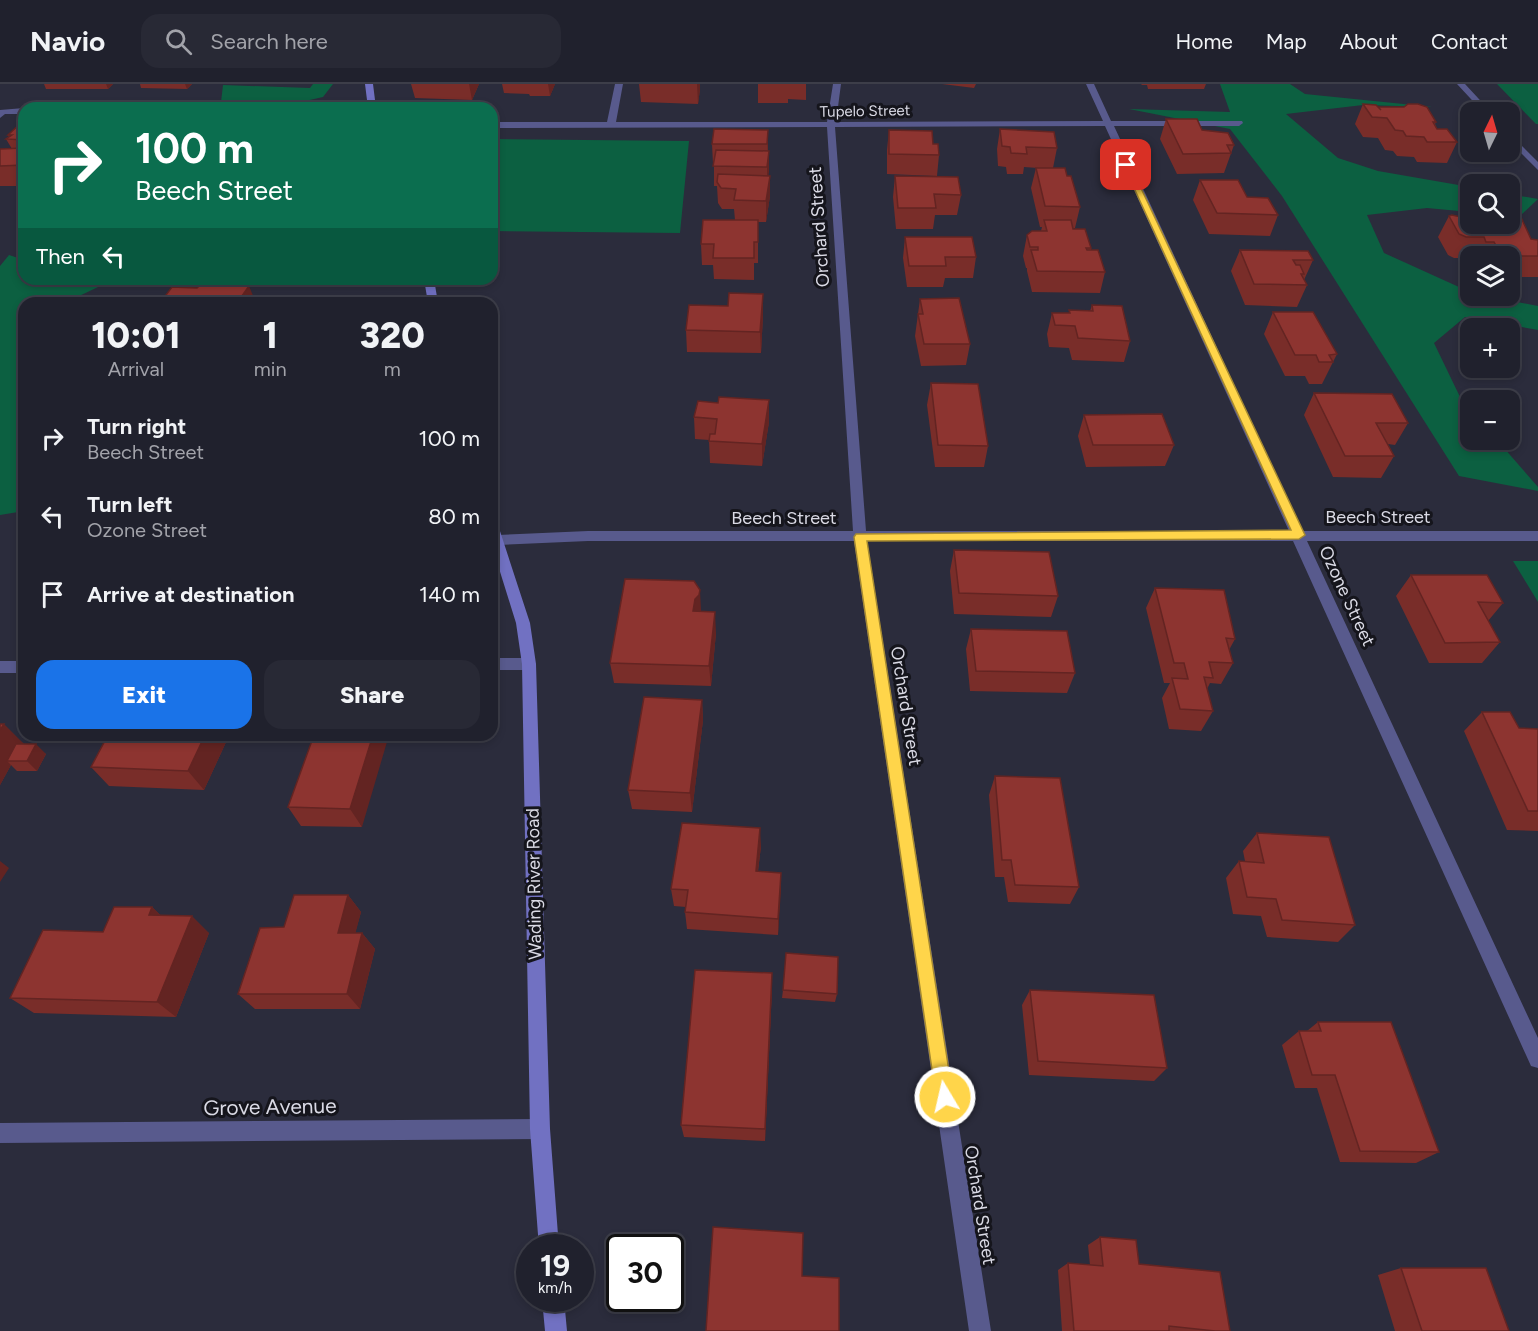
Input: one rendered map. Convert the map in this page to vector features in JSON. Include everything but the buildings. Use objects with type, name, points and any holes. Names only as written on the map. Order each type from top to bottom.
[{"type":"main road","points":[[369,84],[371,102]]},
{"type":"main road","name":"Wading River Road","points":[[498,543],[523,623],[529,664],[540,1129],[548,1234]]},
{"type":"main road","points":[[554,1312],[556,1331]]},
{"type":"street","points":[[611,126],[620,84]]},
{"type":"street","name":"Orchard Street","points":[[837,84],[831,125],[860,537],[980,1331]]},
{"type":"street","name":"Ozone Street","points":[[1090,84],[1538,1059]]},
{"type":"street","points":[[1461,84],[1477,102]]},
{"type":"street","points":[[2,113],[18,112]]},
{"type":"street","name":"Tupelo Street","points":[[498,125],[1239,123]]},
{"type":"street","points":[[1520,147],[1538,166]]},
{"type":"street","name":"Beech Street","points":[[498,533],[588,536],[860,537],[1538,536]]},
{"type":"street","points":[[498,664],[529,664]]},
{"type":"street","points":[[0,667],[18,667]]},
{"type":"street","name":"Grove Avenue","points":[[0,1133],[540,1129]]},
{"type":"green space","points":[[313,84],[333,84],[323,97],[301,102],[221,102],[223,85],[310,88]]},
{"type":"green space","points":[[1220,84],[1290,84],[1305,94],[1433,107],[1363,105],[1286,114],[1338,158],[1378,171],[1460,185],[1460,211],[1427,208],[1367,215],[1384,253],[1460,287],[1460,306],[1520,306],[1520,302],[1538,306],[1538,330],[1520,327],[1520,318],[1465,317],[1460,318],[1460,321],[1434,343],[1460,397],[1460,450],[1506,450],[1538,487],[1538,491],[1459,476],[1282,196],[1230,129],[1129,109],[1230,112]]},
{"type":"green space","points":[[1497,84],[1538,84],[1538,124],[1520,108],[1520,102],[1515,102]]},
{"type":"green space","points":[[498,139],[689,141],[680,233],[498,231]]},
{"type":"green space","points":[[1520,196],[1538,199],[1520,216]]},
{"type":"green space","points":[[9,255],[18,258],[18,285],[102,285],[77,297],[18,297],[18,512],[0,515],[0,266]]},
{"type":"green space","points":[[1513,561],[1538,561],[1538,602]]},
{"type":"route","points":[[945,1097],[860,537],[1299,535],[1126,165]]}]
